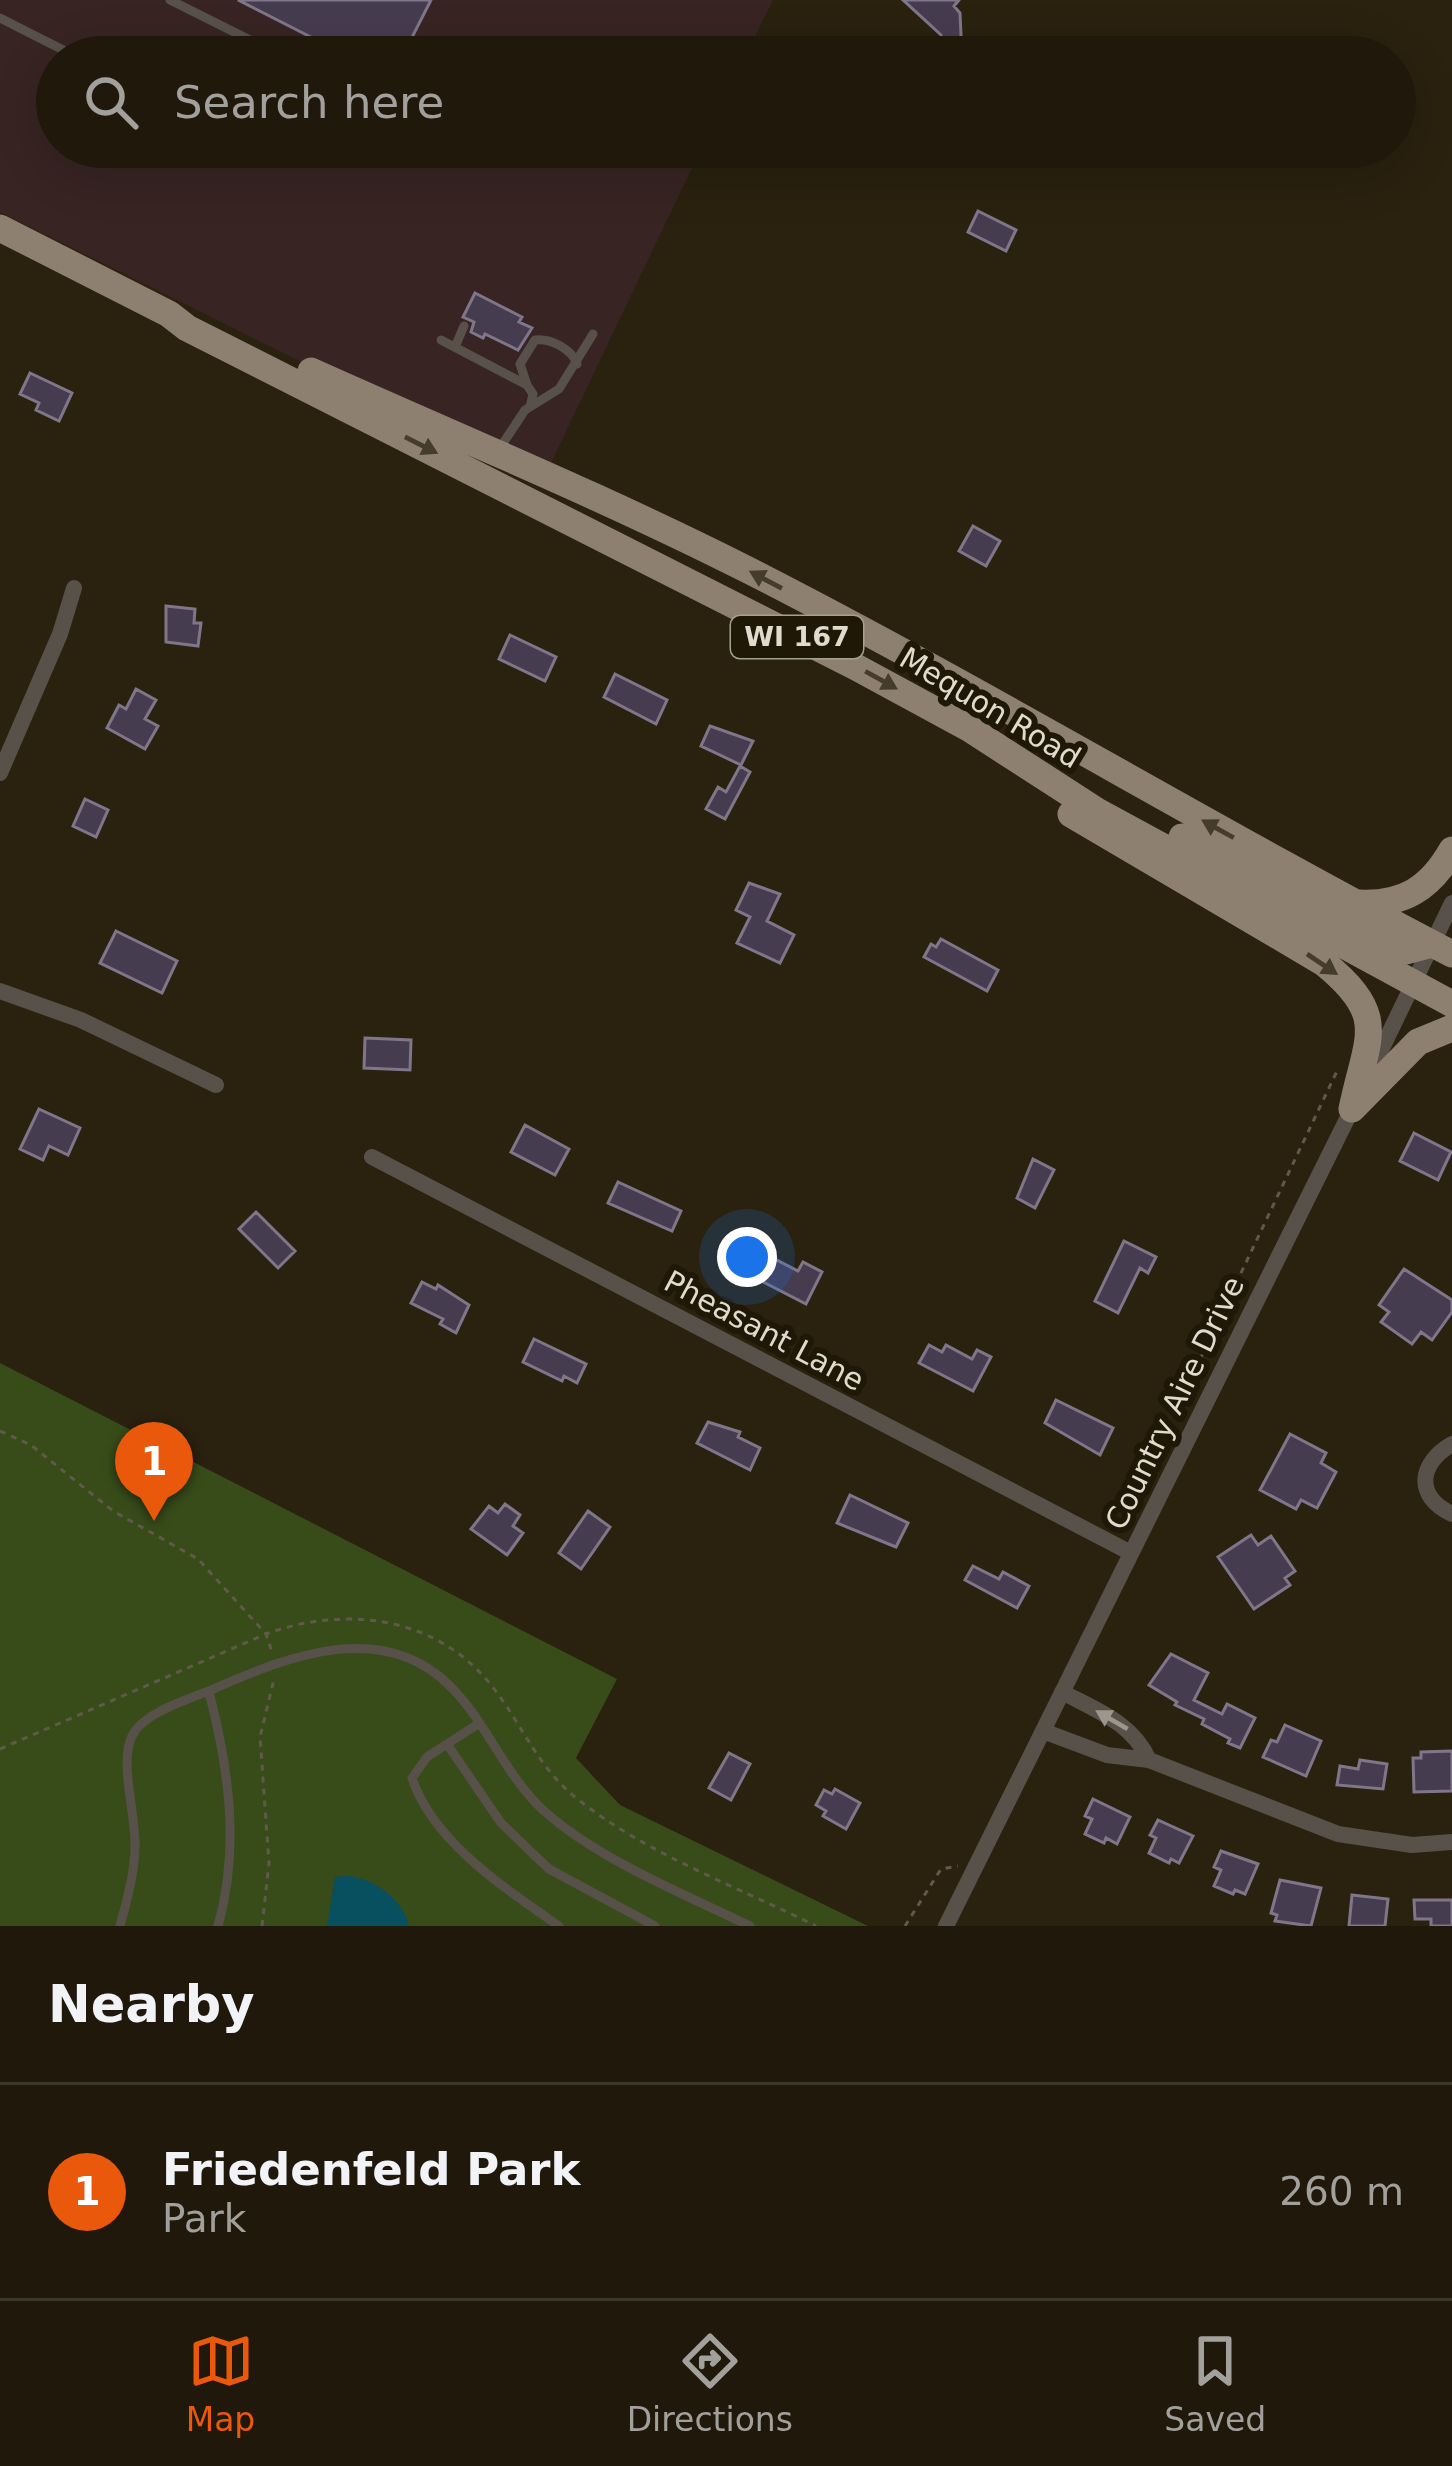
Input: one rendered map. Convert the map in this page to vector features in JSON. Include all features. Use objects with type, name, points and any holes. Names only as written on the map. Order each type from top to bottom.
[{"type":"main road","name":"Mequon Road","points":[[0,228],[169,314],[187,328],[854,666],[982,737],[1046,779],[1452,1004]]},
{"type":"main road","name":"Mequon Road","points":[[169,314],[193,318],[498,451],[725,559],[1442,949]]},
{"type":"main road","points":[[982,737],[1009,770],[1089,827],[1324,963],[1348,983],[1361,998],[1370,1034],[1352,1109]]},
{"type":"main road","points":[[1046,779],[1102,796],[1388,946],[1406,951],[1442,949]]},
{"type":"main road","points":[[1353,902],[1392,902],[1409,896],[1441,871],[1452,850]]},
{"type":"main road","points":[[1413,985],[1430,979],[1452,981]]},
{"type":"main road","points":[[1352,1109],[1418,1042],[1452,1028]]},
{"type":"street","points":[[0,773],[60,634],[74,588]]},
{"type":"street","name":"Country Aire Drive","points":[[946,1926],[1413,985],[1442,949],[1452,903]]},
{"type":"street","points":[[0,991],[81,1020],[216,1085]]},
{"type":"street","name":"Pheasant Lane","points":[[372,1157],[1131,1553]]},
{"type":"street","points":[[1452,1444],[1434,1455],[1426,1476],[1428,1494],[1439,1508],[1452,1514]]},
{"type":"street","points":[[1062,1692],[1125,1725],[1139,1738],[1149,1760]]},
{"type":"street","points":[[1043,1731],[1107,1755],[1149,1760],[1338,1834],[1412,1845],[1452,1842]]},
{"type":"lane","points":[[170,0],[242,36]]},
{"type":"lane","points":[[0,19],[36,37]]},
{"type":"lane","points":[[455,347],[464,326]]},
{"type":"lane","points":[[498,451],[514,422],[559,389],[593,334]]},
{"type":"lane","points":[[530,406],[533,394],[520,364],[536,340],[544,339],[574,355],[577,364]]},
{"type":"lane","points":[[441,340],[526,385]]},
{"type":"lane","points":[[120,1926],[135,1845],[127,1755],[133,1733],[150,1719],[277,1663],[331,1650],[382,1649],[408,1658],[448,1684],[541,1808],[572,1832],[750,1926]]},
{"type":"lane","points":[[208,1692],[231,1802],[230,1857],[218,1926]]},
{"type":"lane","points":[[478,1724],[427,1757],[412,1778],[418,1797],[463,1850],[559,1926]]},
{"type":"lane","points":[[447,1744],[501,1823],[549,1869],[655,1926]]},
{"type":"lane","points":[[717,1926],[729,1916]]},
{"type":"path","points":[[1178,1420],[1193,1374],[1342,1059]]},
{"type":"path","points":[[0,1431],[46,1456],[113,1511],[198,1559],[266,1634],[277,1663],[260,1737],[269,1862],[262,1926]]},
{"type":"path","points":[[0,1750],[266,1634],[337,1616],[388,1622],[440,1641],[492,1686],[543,1768],[582,1803],[631,1834],[816,1926]]},
{"type":"path","points":[[904,1926],[941,1869],[960,1865],[966,1853]]},
{"type":"shaded area","points":[[0,0],[773,0],[755,36],[36,36],[36,168],[692,168],[542,482],[0,212]]},
{"type":"green space","points":[[0,1363],[617,1679],[576,1758],[620,1805],[868,1926],[0,1926]]},
{"type":"water","points":[[347,1876],[386,1892],[401,1907],[409,1926],[327,1926],[335,1877]]},
{"type":"building","points":[[238,0],[431,0],[413,36],[309,36]]},
{"type":"building","points":[[903,0],[959,0],[954,6],[960,13],[961,36],[941,35]]},
{"type":"building","points":[[978,211],[1016,230],[1006,251],[968,232]]},
{"type":"building","points":[[475,293],[522,317],[519,322],[532,328],[518,350],[471,332],[474,322],[463,317]]},
{"type":"building","points":[[30,373],[72,393],[59,421],[36,410],[39,403],[20,394]]},
{"type":"building","points":[[973,526],[1000,541],[986,566],[959,551]]},
{"type":"building","points":[[166,606],[195,609],[194,623],[201,623],[198,646],[166,642]]},
{"type":"building","points":[[510,635],[556,657],[545,681],[499,659]]},
{"type":"building","points":[[615,674],[667,700],[656,724],[604,697]]},
{"type":"building","points":[[136,689],[156,700],[145,719],[158,726],[145,749],[107,728],[119,705],[126,709]]},
{"type":"building","points":[[710,726],[753,741],[741,765],[701,746]]},
{"type":"building","points":[[740,766],[750,772],[725,819],[706,809],[718,787],[726,792]]},
{"type":"building","points":[[85,799],[108,810],[96,837],[73,826]]},
{"type":"building","points":[[749,883],[780,894],[767,921],[794,935],[780,963],[737,943],[750,917],[736,910]]},
{"type":"building","points":[[116,931],[177,961],[162,993],[100,963]]},
{"type":"building","points":[[941,939],[998,970],[987,991],[924,957],[931,944],[936,947]]},
{"type":"building","points":[[365,1038],[411,1040],[410,1070],[364,1068]]},
{"type":"building","points":[[39,1109],[80,1128],[68,1155],[49,1146],[43,1160],[20,1149]]},
{"type":"building","points":[[525,1125],[569,1149],[555,1175],[511,1152]]},
{"type":"building","points":[[1414,1133],[1451,1152],[1438,1180],[1400,1161]]},
{"type":"building","points":[[1033,1159],[1054,1170],[1035,1208],[1017,1198]]},
{"type":"building","points":[[618,1182],[681,1211],[672,1231],[608,1203]]},
{"type":"building","points":[[256,1212],[295,1251],[278,1268],[239,1229]]},
{"type":"building","points":[[1124,1241],[1156,1257],[1148,1273],[1140,1268],[1118,1313],[1095,1301]]},
{"type":"building","points":[[748,1245],[798,1271],[803,1262],[822,1272],[806,1304],[736,1268]]},
{"type":"building","points":[[1404,1269],[1452,1300],[1452,1312],[1432,1340],[1421,1332],[1412,1344],[1381,1322],[1389,1312],[1379,1305]]},
{"type":"building","points":[[422,1282],[436,1289],[438,1285],[469,1305],[456,1333],[440,1324],[443,1319],[411,1303]]},
{"type":"building","points":[[534,1339],[586,1364],[577,1383],[523,1362]]},
{"type":"building","points":[[929,1345],[942,1352],[946,1345],[972,1359],[977,1350],[991,1357],[973,1391],[919,1363]]},
{"type":"building","points":[[1056,1400],[1113,1428],[1100,1455],[1045,1423]]},
{"type":"building","points":[[708,1422],[740,1432],[738,1437],[760,1448],[750,1470],[697,1443]]},
{"type":"building","points":[[1290,1434],[1326,1453],[1321,1463],[1336,1472],[1317,1508],[1301,1500],[1296,1509],[1260,1490]]},
{"type":"building","points":[[850,1495],[908,1523],[896,1547],[837,1523]]},
{"type":"building","points":[[505,1504],[520,1515],[513,1526],[523,1533],[507,1555],[471,1529],[489,1506],[498,1513]]},
{"type":"building","points":[[588,1511],[610,1527],[581,1569],[559,1553]]},
{"type":"building","points":[[1251,1535],[1258,1545],[1271,1536],[1295,1571],[1285,1578],[1290,1585],[1254,1609],[1218,1557]]},
{"type":"building","points":[[973,1566],[999,1579],[1003,1572],[1029,1586],[1017,1608],[965,1580]]},
{"type":"building","points":[[1171,1654],[1208,1673],[1194,1700],[1222,1714],[1227,1704],[1255,1718],[1240,1748],[1149,1685]]},
{"type":"building","points":[[1285,1725],[1321,1741],[1306,1776],[1263,1757]]},
{"type":"building","points":[[1452,1751],[1452,1791],[1414,1792],[1413,1758],[1421,1758],[1421,1752]]},
{"type":"building","points":[[729,1753],[750,1764],[731,1800],[709,1788]]},
{"type":"building","points":[[1360,1760],[1387,1764],[1383,1789],[1337,1785],[1340,1766],[1358,1769]]},
{"type":"building","points":[[835,1789],[860,1803],[846,1829],[823,1816],[826,1811],[816,1805],[824,1790],[832,1794]]},
{"type":"building","points":[[1093,1799],[1130,1817],[1117,1844],[1085,1834],[1092,1819],[1085,1816]]},
{"type":"building","points":[[1158,1820],[1193,1836],[1179,1863],[1149,1853],[1156,1838],[1150,1835]]},
{"type":"building","points":[[1221,1851],[1258,1864],[1245,1894],[1214,1886],[1221,1870],[1214,1867]]},
{"type":"building","points":[[1280,1880],[1321,1888],[1311,1926],[1275,1921],[1277,1915],[1271,1913]]},
{"type":"building","points":[[1352,1895],[1388,1899],[1385,1926],[1349,1926]]},
{"type":"building","points":[[1414,1900],[1452,1900],[1452,1926],[1431,1926],[1431,1919],[1415,1919]]},
{"type":"place","name":"Friedenfeld Park","points":[[154,1521]]}]
